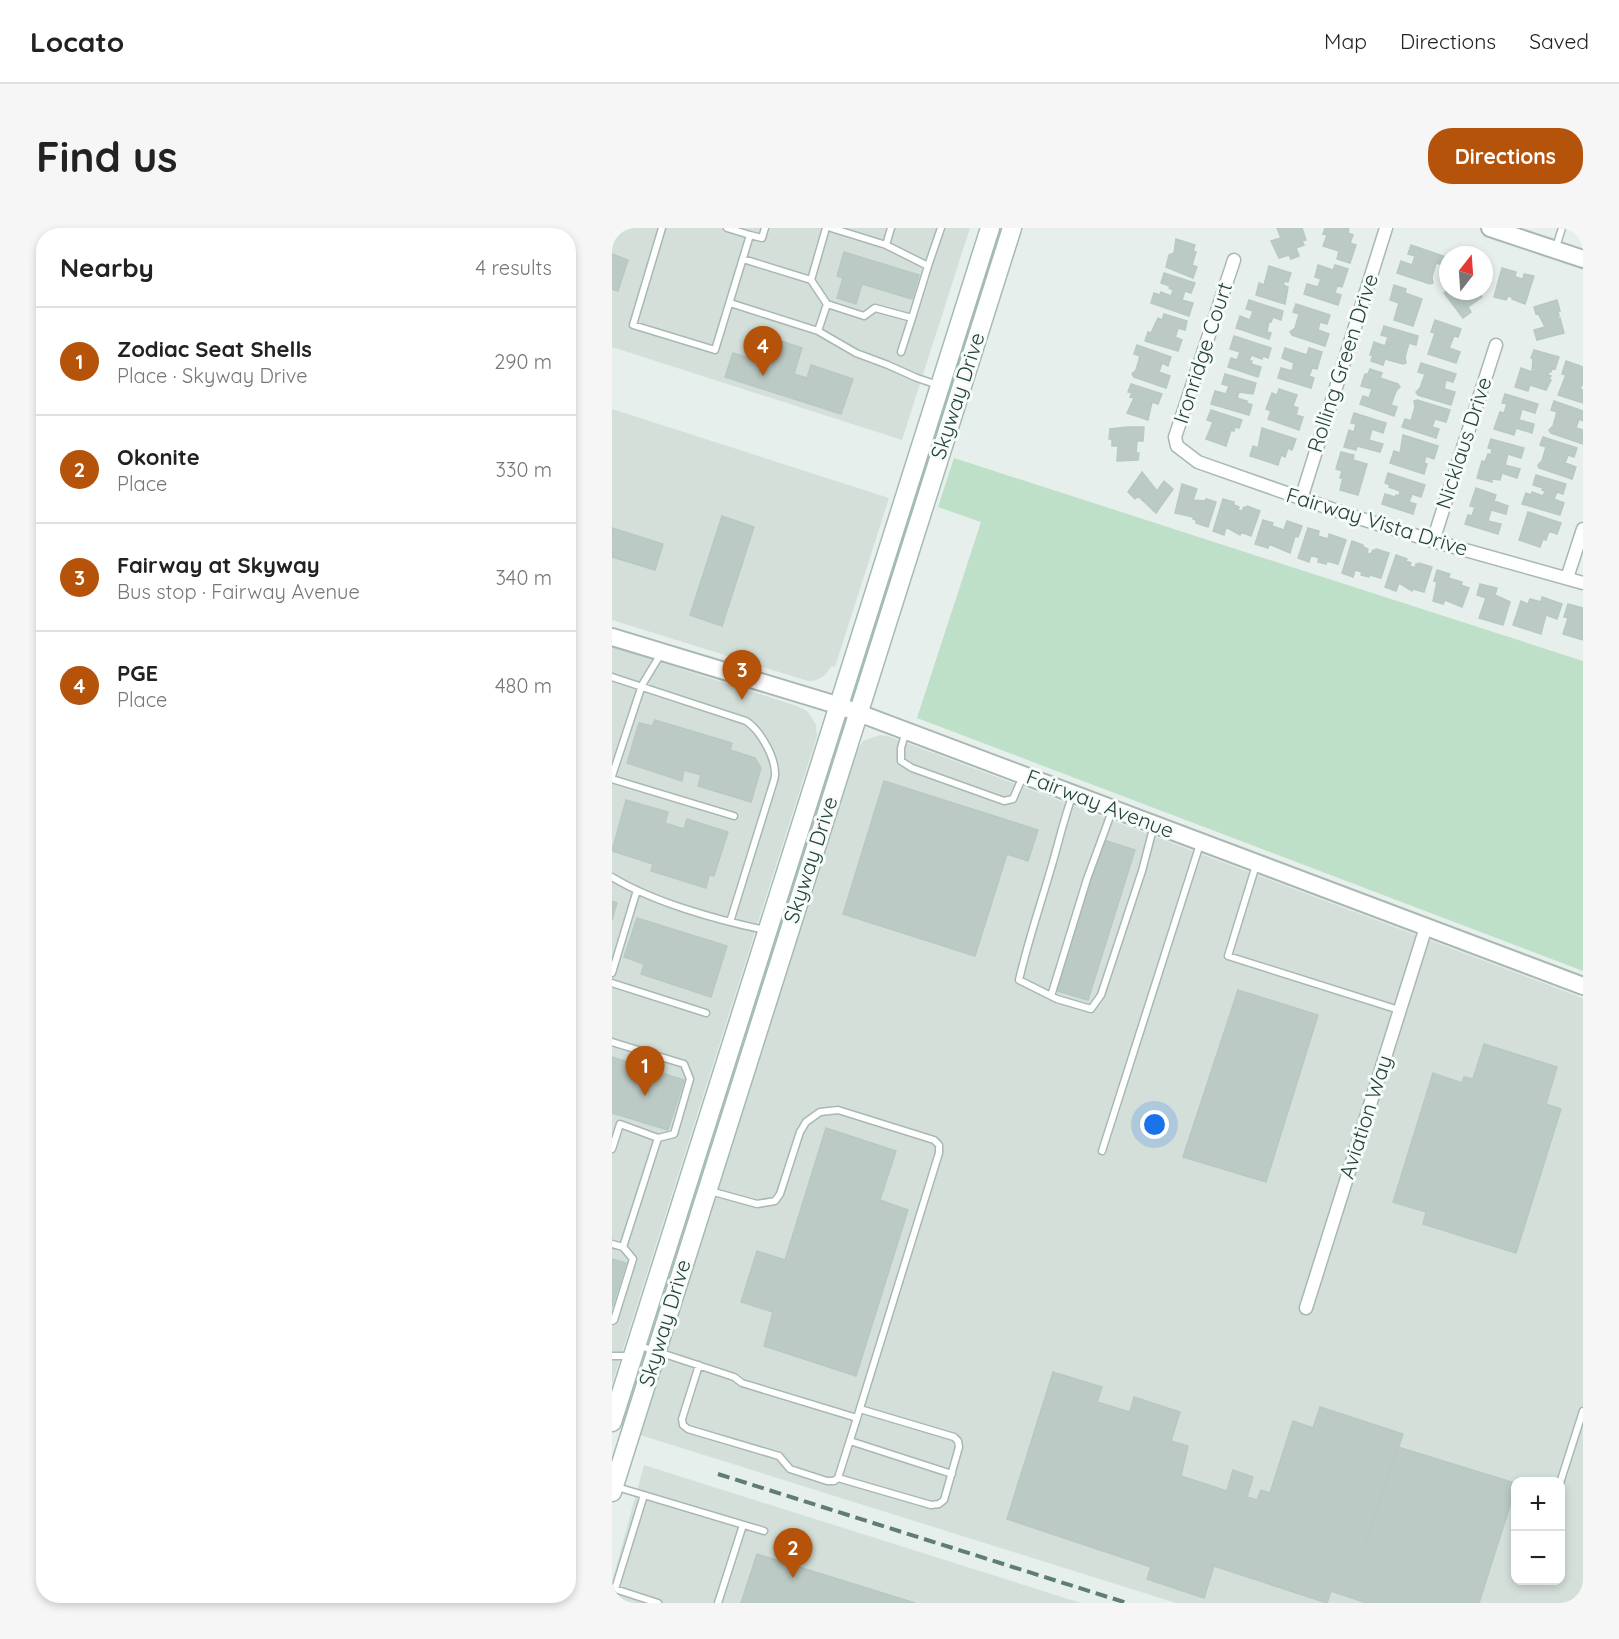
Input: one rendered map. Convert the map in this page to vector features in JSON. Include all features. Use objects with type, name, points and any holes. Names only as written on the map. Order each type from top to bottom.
[{"type":"main road","name":"Skyway Drive","points":[[612,1422],[990,228]]},
{"type":"main road","name":"Skyway Drive","points":[[613,1489],[1012,228]]},
{"type":"street","name":"Rolling Green Drive","points":[[1301,499],[1386,228]]},
{"type":"street","points":[[1490,228],[1583,259]]},
{"type":"street","name":"Ironridge Court","points":[[1177,446],[1175,437],[1234,260]]},
{"type":"street","name":"Nicklaus Drive","points":[[1433,541],[1496,345]]},
{"type":"street","name":"Fairway Vista Drive","points":[[1177,446],[1198,462],[1301,499],[1433,541],[1583,583]]},
{"type":"street","points":[[1567,578],[1583,528]]},
{"type":"street","name":"Fairway Avenue","points":[[612,637],[840,706],[1583,986]]},
{"type":"street","name":"Aviation Way","points":[[1306,1308],[1426,927]]},
{"type":"lane","points":[[662,228],[633,325],[716,350],[750,235]]},
{"type":"lane","points":[[727,228],[762,238],[765,228]]},
{"type":"lane","points":[[811,280],[829,228],[886,245],[928,266]]},
{"type":"lane","points":[[886,245],[891,228]]},
{"type":"lane","points":[[901,352],[941,228]]},
{"type":"lane","points":[[1555,249],[1562,228]]},
{"type":"lane","points":[[743,259],[811,280],[826,304],[864,316],[875,308],[912,318]]},
{"type":"lane","points":[[730,303],[818,331],[856,353],[939,385]]},
{"type":"lane","points":[[818,331],[826,304]]},
{"type":"lane","points":[[662,652],[642,685],[612,777],[734,816]]},
{"type":"lane","points":[[612,677],[746,721],[756,727],[767,746],[775,772],[772,787],[730,922]]},
{"type":"lane","points":[[906,730],[901,748],[901,761],[923,772],[1004,801],[1012,799],[1023,775]]},
{"type":"lane","points":[[1074,794],[1063,822],[1029,936],[1019,980],[1051,996],[1091,1009],[1101,994],[1142,871],[1155,824]]},
{"type":"lane","points":[[1051,996],[1113,809]]},
{"type":"lane","points":[[1102,1151],[1201,841]]},
{"type":"lane","points":[[1257,863],[1228,956],[1400,1010]]},
{"type":"lane","points":[[612,877],[659,899],[730,922],[768,931]]},
{"type":"lane","points":[[612,973],[637,890]]},
{"type":"lane","points":[[612,983],[706,1013]]},
{"type":"lane","points":[[612,1042],[684,1064],[690,1079],[674,1134],[658,1138],[620,1124],[612,1149]]},
{"type":"lane","points":[[699,1365],[682,1419],[683,1425],[779,1456],[790,1469],[827,1481],[834,1481],[838,1478],[939,1153],[939,1145],[933,1140],[838,1110],[820,1112],[806,1122],[800,1132],[780,1194],[775,1201],[757,1204],[707,1190]]},
{"type":"lane","points":[[623,1247],[658,1138]]},
{"type":"lane","points":[[612,1244],[623,1247],[633,1259],[612,1321]]},
{"type":"lane","points":[[612,1356],[635,1351],[656,1351],[734,1377],[742,1383],[857,1418]]},
{"type":"lane","points":[[838,1478],[932,1505],[944,1500],[959,1447],[958,1441],[954,1437],[860,1409]]},
{"type":"lane","points":[[1562,1477],[1583,1411]]},
{"type":"lane","points":[[850,1441],[952,1474]]},
{"type":"lane","points":[[613,1489],[644,1495],[764,1532]]},
{"type":"lane","points":[[644,1495],[613,1589],[653,1602]]},
{"type":"lane","points":[[718,1603],[743,1525]]},
{"type":"shaded area","points":[[612,228],[970,228],[902,440],[612,347]]},
{"type":"shaded area","points":[[612,409],[889,498],[835,667],[832,666],[824,676],[808,681],[612,620]]},
{"type":"shaded area","points":[[612,647],[797,706],[811,716],[816,725],[817,736],[612,1384]]},
{"type":"shaded area","points":[[880,735],[888,736],[1583,998],[1583,1603],[1176,1603],[640,1435],[856,752],[863,741]]},
{"type":"shaded area","points":[[644,1465],[1081,1603],[612,1603],[612,1582]]},
{"type":"green space","points":[[954,458],[1583,661],[1583,971],[917,718],[981,522],[938,507]]},
{"type":"building","points":[[1277,228],[1302,228],[1306,240],[1302,241],[1304,245],[1296,248],[1299,256],[1291,259],[1289,255],[1279,258],[1271,241],[1281,238]]},
{"type":"building","points":[[1325,228],[1349,228],[1348,233],[1353,235],[1350,243],[1356,245],[1350,263],[1337,259],[1339,251],[1323,246],[1327,235],[1323,234]]},
{"type":"building","points":[[1176,239],[1195,245],[1193,251],[1196,252],[1192,265],[1197,267],[1193,278],[1166,267],[1169,255],[1174,253]]},
{"type":"building","points":[[1411,245],[1439,255],[1439,264],[1436,263],[1432,277],[1433,283],[1397,273],[1401,261],[1412,265],[1415,256],[1408,254]]},
{"type":"building","points":[[844,252],[919,275],[912,299],[862,284],[856,304],[837,298],[843,278],[837,276]]},
{"type":"building","points":[[612,254],[628,260],[618,291],[612,289]]},
{"type":"building","points":[[1318,265],[1333,270],[1335,265],[1348,269],[1342,287],[1337,286],[1335,293],[1341,295],[1338,305],[1304,294],[1307,284],[1318,287],[1321,279],[1315,277]]},
{"type":"building","points":[[1269,266],[1291,273],[1288,282],[1285,281],[1283,285],[1288,287],[1285,304],[1256,295],[1259,283],[1264,285]]},
{"type":"building","points":[[1502,268],[1516,272],[1515,277],[1523,279],[1524,274],[1534,276],[1525,304],[1508,296],[1506,300],[1494,297]]},
{"type":"building","points":[[1164,273],[1195,283],[1191,293],[1185,291],[1182,300],[1193,303],[1189,316],[1151,303],[1154,293],[1160,295],[1161,292],[1171,296],[1173,290],[1169,288],[1170,286],[1161,283]]},
{"type":"building","points":[[1394,285],[1406,289],[1405,293],[1422,299],[1413,326],[1394,320],[1399,303],[1390,300]]},
{"type":"building","points":[[1249,300],[1283,311],[1281,320],[1273,317],[1271,322],[1269,321],[1267,332],[1271,333],[1269,339],[1236,328],[1240,316],[1250,320],[1253,311],[1246,309]]},
{"type":"building","points":[[1449,300],[1478,300],[1468,307],[1471,312],[1463,318]]},
{"type":"building","points":[[1557,300],[1560,311],[1557,316],[1558,319],[1560,318],[1564,333],[1537,340],[1534,330],[1545,327],[1534,307]]},
{"type":"building","points":[[1296,304],[1330,315],[1327,324],[1320,322],[1318,330],[1329,334],[1325,346],[1292,335],[1290,332],[1295,328],[1299,314],[1293,312]]},
{"type":"building","points":[[1164,314],[1187,321],[1185,330],[1178,328],[1175,337],[1182,340],[1178,351],[1145,341],[1148,332],[1151,333],[1158,318],[1162,320]]},
{"type":"building","points":[[1435,320],[1461,329],[1458,337],[1454,336],[1449,348],[1460,352],[1456,363],[1428,354],[1435,333],[1431,332]]},
{"type":"building","points":[[1384,326],[1418,336],[1416,345],[1409,343],[1405,357],[1406,363],[1385,359],[1383,365],[1371,361],[1373,355],[1370,355],[1374,342],[1385,346],[1388,337],[1381,335]]},
{"type":"building","points":[[766,336],[802,348],[794,374],[807,378],[811,365],[853,379],[841,414],[725,377],[733,353],[758,361]]},
{"type":"building","points":[[1234,336],[1271,348],[1268,358],[1263,356],[1262,359],[1251,355],[1249,361],[1252,361],[1251,364],[1261,367],[1258,377],[1228,367],[1231,358],[1237,360],[1240,352],[1230,349]]},
{"type":"building","points":[[1137,345],[1171,357],[1168,366],[1162,363],[1159,372],[1170,376],[1166,388],[1134,377],[1132,374],[1136,370],[1140,356],[1134,354]]},
{"type":"building","points":[[1285,348],[1307,355],[1309,348],[1322,352],[1317,369],[1312,368],[1309,376],[1314,378],[1311,388],[1278,378],[1281,368],[1292,371],[1294,363],[1282,358]]},
{"type":"building","points":[[1534,350],[1559,357],[1555,369],[1552,368],[1549,372],[1551,380],[1546,390],[1530,385],[1528,391],[1515,387],[1521,368],[1532,372],[1533,359],[1531,358]]},
{"type":"building","points":[[1566,361],[1583,367],[1583,383],[1580,389],[1583,390],[1583,403],[1558,395],[1566,375],[1562,374]]},
{"type":"building","points":[[1421,363],[1456,374],[1453,382],[1446,380],[1444,389],[1455,392],[1451,405],[1418,395],[1416,392],[1425,374],[1418,372]]},
{"type":"building","points":[[1370,369],[1382,373],[1380,378],[1398,384],[1400,387],[1391,405],[1397,407],[1394,416],[1360,404],[1363,396],[1369,398],[1372,389],[1361,386],[1365,374],[1368,374]]},
{"type":"building","points":[[1225,374],[1256,383],[1253,394],[1239,392],[1237,398],[1252,405],[1249,415],[1211,404],[1215,391],[1226,394],[1229,386],[1222,384]]},
{"type":"building","points":[[1131,384],[1162,394],[1158,404],[1152,402],[1148,420],[1127,413],[1134,398],[1130,397],[1132,393],[1128,392]]},
{"type":"building","points":[[1279,389],[1297,395],[1293,406],[1298,408],[1296,415],[1303,417],[1299,430],[1268,419],[1271,411],[1266,409],[1272,393],[1277,395]]},
{"type":"building","points":[[1505,394],[1538,404],[1535,413],[1522,409],[1519,420],[1534,424],[1532,433],[1516,428],[1514,435],[1494,429],[1500,412],[1504,413],[1507,404],[1502,403]]},
{"type":"building","points":[[1414,401],[1450,410],[1446,422],[1435,419],[1432,427],[1439,429],[1436,438],[1402,427],[1405,419],[1411,421],[1415,407]]},
{"type":"building","points":[[1554,401],[1583,411],[1583,421],[1579,419],[1576,428],[1583,430],[1583,444],[1551,433],[1549,430],[1553,426],[1557,412],[1551,410]]},
{"type":"building","points":[[1211,410],[1242,420],[1239,428],[1235,427],[1234,431],[1231,430],[1226,446],[1206,439],[1213,422],[1207,420]]},
{"type":"building","points":[[1354,413],[1386,423],[1383,433],[1372,429],[1369,440],[1383,444],[1380,452],[1357,446],[1356,450],[1344,447],[1349,430],[1354,432],[1356,424],[1351,423]]},
{"type":"building","points":[[1144,427],[1143,441],[1137,441],[1138,460],[1117,461],[1118,446],[1112,446],[1112,439],[1109,439],[1110,429]]},
{"type":"building","points":[[1262,428],[1296,439],[1292,450],[1288,448],[1285,457],[1281,455],[1278,465],[1250,456],[1253,446],[1258,448]]},
{"type":"building","points":[[1403,435],[1438,446],[1434,459],[1426,456],[1424,463],[1427,464],[1424,474],[1390,463],[1394,451],[1400,453]]},
{"type":"building","points":[[1543,437],[1577,448],[1574,457],[1568,455],[1565,463],[1576,467],[1572,479],[1539,468],[1538,465],[1542,461],[1546,447],[1540,445]]},
{"type":"building","points":[[1491,439],[1524,448],[1521,458],[1508,454],[1505,465],[1520,469],[1517,478],[1502,473],[1500,480],[1492,479],[1492,482],[1477,478],[1482,461],[1485,462],[1488,454],[1491,455],[1492,449],[1488,448]]},
{"type":"building","points":[[1341,452],[1354,455],[1353,460],[1367,464],[1358,495],[1340,490],[1342,471],[1336,469]]},
{"type":"building","points":[[1142,472],[1157,491],[1164,481],[1173,489],[1156,513],[1138,496],[1135,499],[1128,492]]},
{"type":"building","points":[[1388,473],[1425,485],[1421,497],[1412,494],[1409,502],[1416,504],[1413,514],[1382,504],[1385,494],[1395,497],[1399,496],[1400,491],[1385,483]]},
{"type":"building","points":[[1536,475],[1566,484],[1563,494],[1557,492],[1554,499],[1564,503],[1560,515],[1522,504],[1526,493],[1531,495],[1532,492],[1543,496],[1545,491],[1542,490],[1543,488],[1533,485]]},
{"type":"building","points":[[1182,484],[1197,489],[1193,500],[1205,501],[1206,499],[1216,502],[1208,527],[1196,523],[1193,517],[1175,513]]},
{"type":"building","points":[[1476,488],[1496,495],[1494,501],[1508,506],[1506,514],[1491,510],[1488,521],[1501,524],[1498,534],[1465,524],[1468,515],[1472,516],[1475,507],[1470,506]]},
{"type":"building","points":[[1223,499],[1234,502],[1234,505],[1239,507],[1238,510],[1242,511],[1247,506],[1260,511],[1251,536],[1241,532],[1240,535],[1226,527],[1224,535],[1213,531]]},
{"type":"building","points":[[1528,512],[1561,523],[1557,534],[1549,531],[1540,547],[1519,540]]},
{"type":"building","points":[[722,516],[754,527],[722,626],[690,615]]},
{"type":"building","points":[[1263,520],[1284,530],[1287,521],[1302,526],[1298,537],[1295,536],[1290,553],[1269,544],[1268,548],[1255,544]]},
{"type":"building","points":[[612,528],[663,544],[655,570],[612,557]]},
{"type":"building","points":[[1308,528],[1319,531],[1318,536],[1328,539],[1329,534],[1346,540],[1338,564],[1327,561],[1326,564],[1318,562],[1319,558],[1311,555],[1309,562],[1298,558]]},
{"type":"building","points":[[1352,541],[1368,549],[1367,553],[1371,554],[1376,549],[1389,553],[1381,578],[1361,575],[1362,572],[1355,570],[1353,577],[1342,573]]},
{"type":"building","points":[[1396,555],[1407,559],[1406,561],[1411,563],[1410,566],[1415,568],[1419,563],[1432,567],[1424,592],[1413,589],[1412,591],[1399,583],[1396,591],[1385,587]]},
{"type":"building","points":[[1437,570],[1450,574],[1448,578],[1462,582],[1461,585],[1469,588],[1462,607],[1445,600],[1443,604],[1433,601]]},
{"type":"building","points":[[1480,584],[1497,588],[1495,595],[1510,602],[1503,625],[1479,618],[1486,598],[1477,595]]},
{"type":"building","points":[[1542,597],[1562,604],[1557,619],[1546,615],[1541,634],[1513,625],[1521,601],[1528,604],[1530,599],[1541,602]]},
{"type":"building","points":[[1568,604],[1583,608],[1583,640],[1563,634],[1568,618],[1564,617]]},
{"type":"building","points":[[655,720],[732,743],[730,750],[755,758],[761,768],[751,802],[698,786],[701,775],[684,770],[682,781],[627,763],[639,723],[652,726]]},
{"type":"building","points":[[884,781],[1038,830],[1028,861],[1007,854],[975,956],[843,914]]},
{"type":"building","points":[[626,800],[668,812],[665,823],[684,829],[687,819],[728,832],[714,876],[709,875],[706,888],[651,871],[653,864],[612,851]]},
{"type":"building","points":[[1104,840],[1135,850],[1088,1000],[1057,991]]},
{"type":"building","points":[[612,901],[617,903],[612,920]]},
{"type":"building","points":[[637,918],[727,946],[711,997],[641,974],[644,964],[624,957]]},
{"type":"building","points":[[1238,990],[1318,1015],[1266,1182],[1183,1157]]},
{"type":"building","points":[[1484,1044],[1557,1067],[1546,1104],[1561,1109],[1516,1253],[1423,1224],[1426,1212],[1393,1202],[1433,1073],[1462,1083],[1464,1077],[1473,1079]]},
{"type":"building","points":[[612,1057],[684,1080],[668,1130],[612,1113]]},
{"type":"building","points":[[826,1128],[896,1151],[880,1200],[908,1210],[856,1376],[764,1346],[773,1312],[741,1302],[757,1251],[785,1260]]},
{"type":"building","points":[[612,1259],[626,1263],[612,1307]]},
{"type":"building","points":[[1053,1372],[1102,1387],[1097,1402],[1130,1412],[1134,1397],[1180,1412],[1171,1441],[1188,1446],[1181,1476],[1151,1567],[1007,1519]]},
{"type":"building","points":[[1320,1407],[1403,1434],[1349,1597],[1331,1591],[1327,1603],[1214,1566],[1204,1598],[1147,1579],[1181,1476],[1227,1491],[1233,1470],[1253,1477],[1247,1497],[1257,1500],[1261,1490],[1270,1493],[1293,1421],[1313,1428]]},
{"type":"building","points":[[1398,1447],[1511,1482],[1511,1503],[1479,1603],[1366,1603],[1349,1597]]},
{"type":"building","points":[[757,1554],[915,1603],[741,1603]]},
{"type":"railway","points":[[718,1474],[1127,1603]]},
{"type":"place","name":"PGE","points":[[763,376]]},
{"type":"place","name":"Fairway at Skyway","points":[[742,700]]},
{"type":"place","name":"Zodiac Seat Shells","points":[[645,1096]]},
{"type":"place","name":"Okonite","points":[[793,1578]]}]
